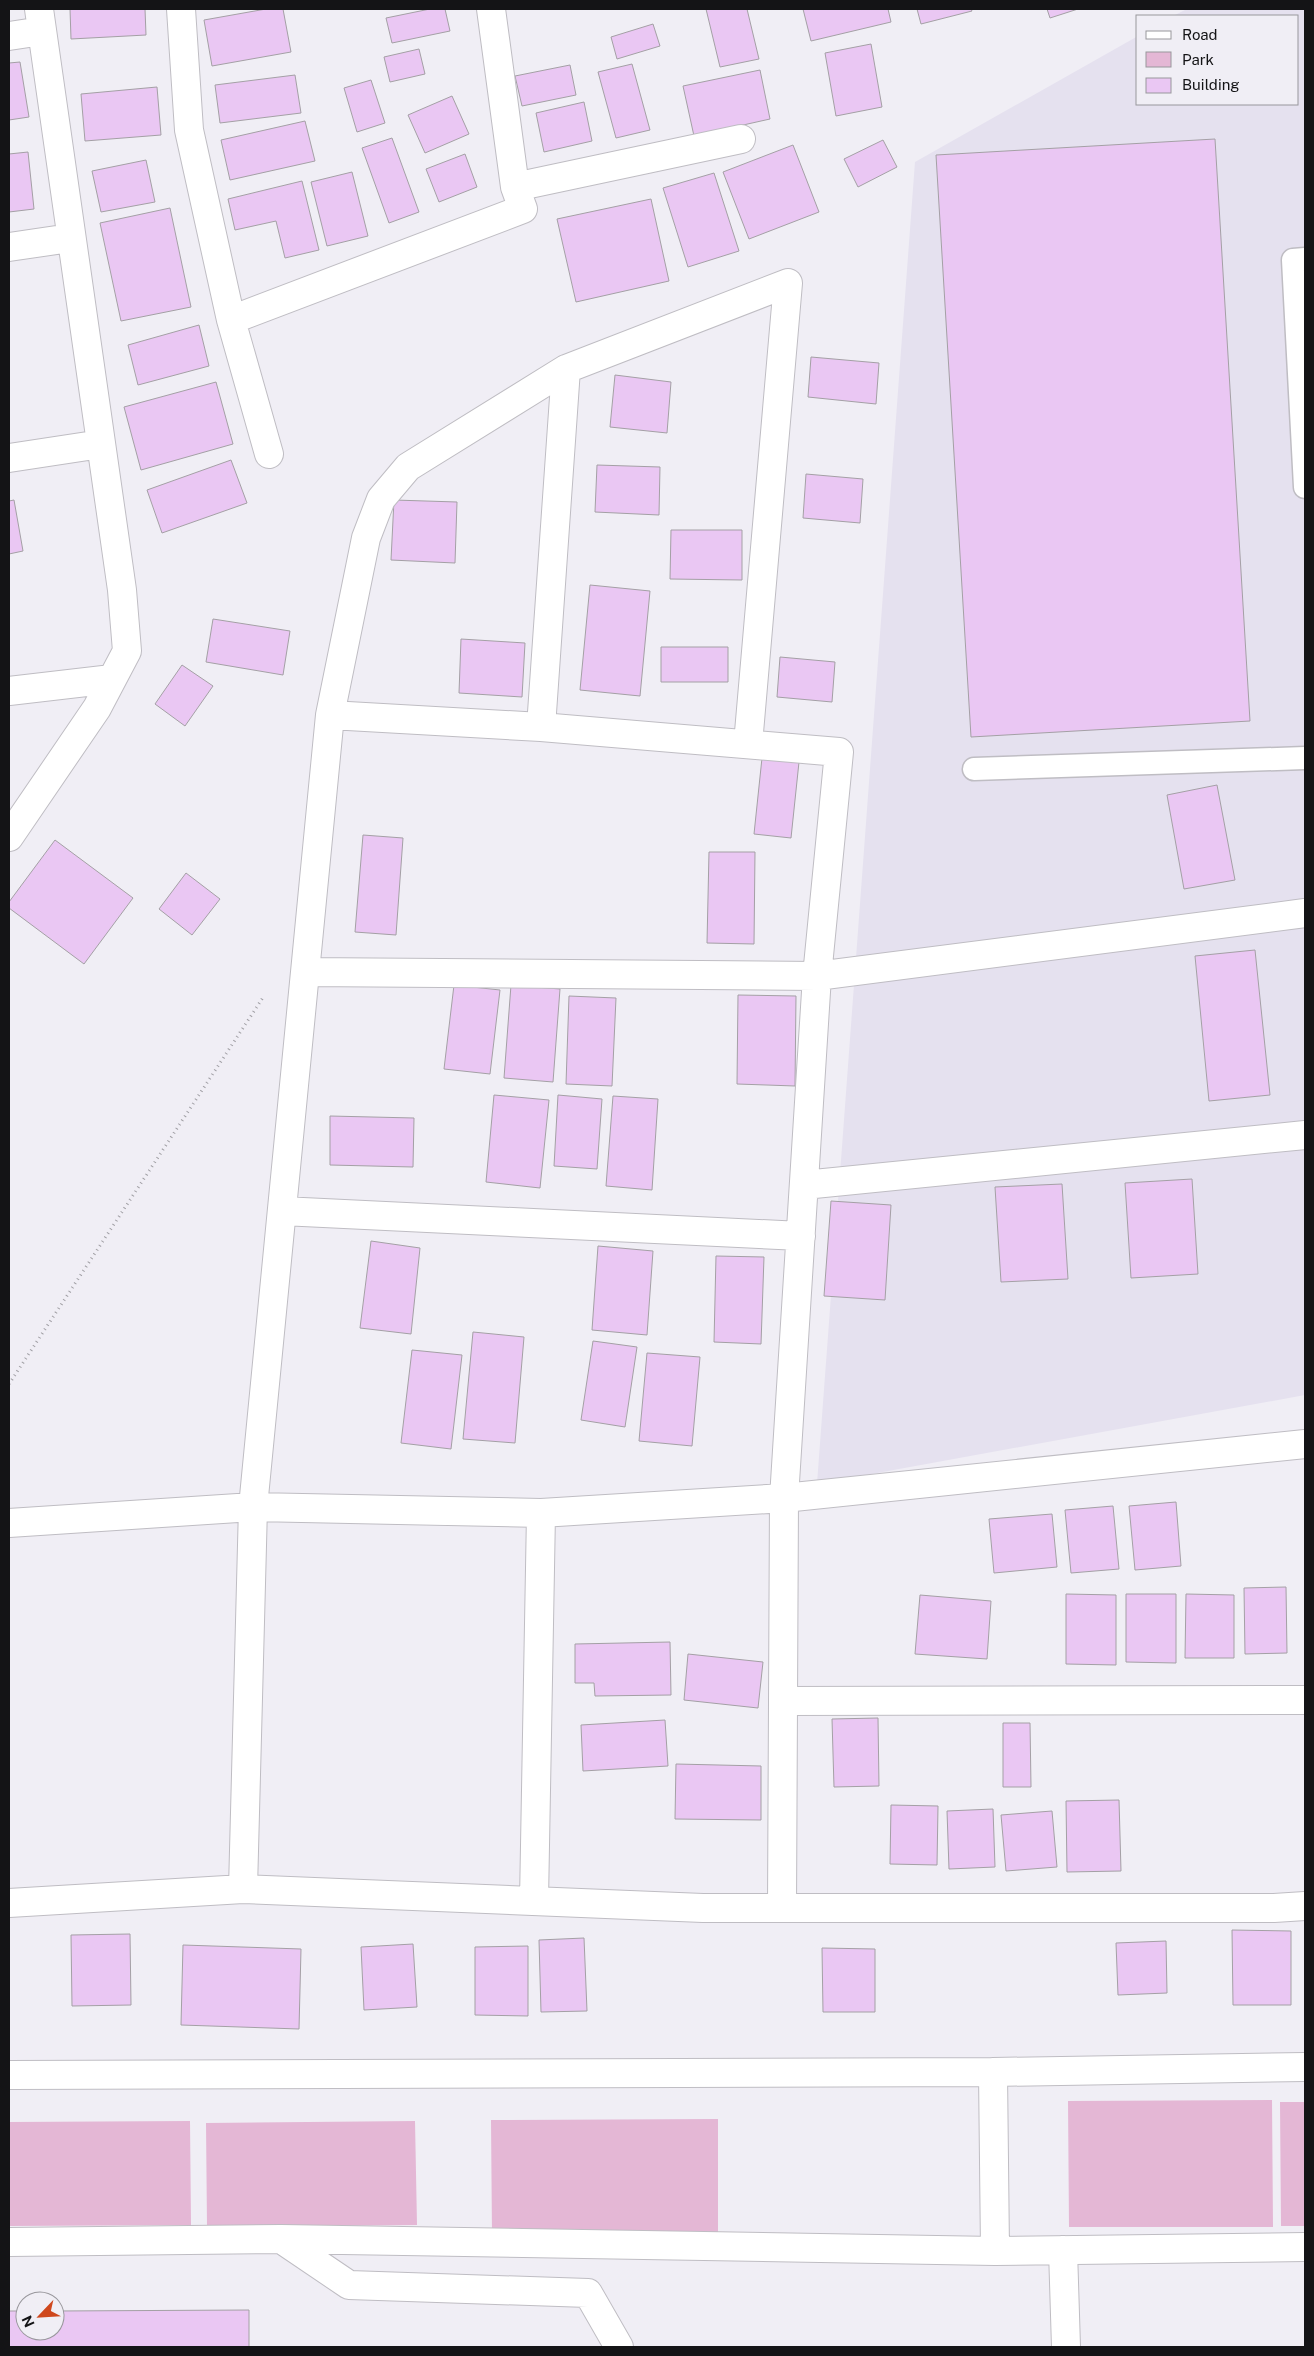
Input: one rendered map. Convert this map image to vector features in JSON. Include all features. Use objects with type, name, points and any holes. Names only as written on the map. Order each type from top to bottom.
[{"type":"street","points":[[181,9],[189,130],[231,320],[269,454]]},
{"type":"street","points":[[231,320],[523,209],[515,187],[491,9]]},
{"type":"street","points":[[9,36],[40,20],[122,590],[127,651],[97,708],[9,837]]},
{"type":"street","points":[[515,187],[741,139]]},
{"type":"street","points":[[9,247],[70,238]]},
{"type":"street","points":[[243,1889],[253,1508],[330,714],[366,538],[381,499],[408,467],[566,369],[788,283],[748,744]]},
{"type":"street","points":[[541,727],[566,369]]},
{"type":"street","points":[[9,458],[101,444]]},
{"type":"street","points":[[9,691],[112,679]]},
{"type":"street","points":[[330,714],[541,727],[839,752],[817,976],[784,1498],[782,1908]]},
{"type":"street","points":[[305,972],[817,976],[1305,913]]},
{"type":"street","points":[[804,1185],[1305,1135]]},
{"type":"street","points":[[282,1211],[800,1236]]},
{"type":"street","points":[[9,1523],[253,1508],[541,1513],[784,1498],[1305,1444]]},
{"type":"street","points":[[534,1901],[541,1513]]},
{"type":"street","points":[[784,1701],[1305,1700]]},
{"type":"street","points":[[9,1903],[243,1889],[703,1908],[1274,1908],[1305,1906]]},
{"type":"street","points":[[9,2075],[993,2072],[1305,2067]]},
{"type":"street","points":[[993,2072],[995,2252]]},
{"type":"street","points":[[282,2239],[349,2284],[588,2293],[619,2347]]},
{"type":"street","points":[[9,2242],[282,2239],[995,2252],[1305,2246]]},
{"type":"street","points":[[1063,2250],[1066,2347]]},
{"type":"lane","points":[[1305,259],[1292,260],[1305,486]]},
{"type":"lane","points":[[974,769],[1305,758]]},
{"type":"path","points":[[9,1384],[266,994]]},
{"type":"shaded area","points":[[1187,9],[1305,9],[1305,1395],[817,1484],[915,162],[1136,37],[1136,105],[1299,105],[1299,15],[1175,15]]},
{"type":"green space","points":[[1272,2100],[1273,2227],[1069,2227],[1068,2101]]},
{"type":"green space","points":[[1280,2102],[1305,2102],[1305,2226],[1281,2226]]},
{"type":"green space","points":[[718,2119],[718,2236],[492,2236],[491,2120]]},
{"type":"green space","points":[[190,2121],[191,2225],[9,2226],[9,2122]]},
{"type":"green space","points":[[415,2121],[417,2225],[207,2227],[206,2123]]},
{"type":"building","points":[[70,9],[145,9],[146,35],[71,39]]},
{"type":"building","points":[[266,9],[283,9],[291,52],[212,66],[204,20]]},
{"type":"building","points":[[430,9],[445,9],[450,31],[392,43],[386,18]]},
{"type":"building","points":[[706,9],[747,9],[759,59],[720,67]]},
{"type":"building","points":[[803,9],[888,9],[891,22],[811,41]]},
{"type":"building","points":[[917,9],[971,9],[972,11],[921,24]]},
{"type":"building","points":[[1047,9],[1078,9],[1050,18]]},
{"type":"building","points":[[653,24],[660,46],[617,59],[611,37]]},
{"type":"building","points":[[871,44],[882,107],[836,116],[825,53]]},
{"type":"building","points":[[419,49],[425,74],[390,82],[384,57]]},
{"type":"building","points":[[20,62],[29,117],[9,120],[9,63]]},
{"type":"building","points":[[632,64],[650,130],[616,138],[598,72]]},
{"type":"building","points":[[570,65],[576,95],[522,106],[515,76]]},
{"type":"building","points":[[760,70],[770,119],[694,136],[683,86]]},
{"type":"building","points":[[295,75],[301,113],[220,123],[215,85]]},
{"type":"building","points":[[371,80],[385,123],[357,132],[344,88]]},
{"type":"building","points":[[157,87],[161,135],[85,141],[81,94]]},
{"type":"building","points":[[452,96],[469,134],[425,153],[408,115]]},
{"type":"building","points":[[584,102],[592,141],[544,152],[536,113]]},
{"type":"building","points":[[305,121],[315,161],[230,180],[221,140]]},
{"type":"building","points":[[392,138],[419,212],[389,223],[362,148]]},
{"type":"building","points":[[1215,139],[1250,721],[971,737],[936,155]]},
{"type":"building","points":[[883,140],[897,167],[858,187],[844,159]]},
{"type":"building","points":[[793,145],[819,212],[749,239],[723,172]]},
{"type":"building","points":[[28,152],[34,209],[9,212],[9,154]]},
{"type":"building","points":[[465,154],[477,187],[439,202],[426,169]]},
{"type":"building","points":[[146,160],[155,202],[101,212],[92,171]]},
{"type":"building","points":[[352,172],[368,236],[327,246],[311,182]]},
{"type":"building","points":[[714,173],[739,251],[688,267],[663,188]]},
{"type":"building","points":[[302,181],[319,250],[285,258],[276,221],[235,230],[228,199]]},
{"type":"building","points":[[651,199],[669,281],[576,302],[557,219]]},
{"type":"building","points":[[170,208],[191,307],[121,321],[100,223]]},
{"type":"building","points":[[199,325],[209,366],[138,385],[128,345]]},
{"type":"building","points":[[811,357],[879,363],[876,404],[808,397]]},
{"type":"building","points":[[615,375],[671,382],[667,433],[610,427]]},
{"type":"building","points":[[216,382],[233,444],[141,470],[124,407]]},
{"type":"building","points":[[231,460],[247,503],[162,533],[147,490]]},
{"type":"building","points":[[597,465],[660,467],[659,515],[595,512]]},
{"type":"building","points":[[806,474],[863,479],[860,523],[803,518]]},
{"type":"building","points":[[14,500],[23,551],[9,554],[9,501]]},
{"type":"building","points":[[394,500],[457,502],[455,563],[391,560]]},
{"type":"building","points":[[671,530],[742,530],[742,580],[670,579]]},
{"type":"building","points":[[590,585],[650,591],[640,696],[580,690]]},
{"type":"building","points":[[213,619],[290,631],[283,675],[206,662]]},
{"type":"building","points":[[461,639],[525,643],[522,697],[459,693]]},
{"type":"building","points":[[661,647],[728,647],[728,682],[661,682]]},
{"type":"building","points":[[780,657],[835,662],[832,702],[777,697]]},
{"type":"building","points":[[182,665],[213,686],[185,726],[155,704]]},
{"type":"building","points":[[762,758],[799,762],[791,838],[754,834]]},
{"type":"building","points":[[1217,785],[1235,880],[1184,889],[1167,795]]},
{"type":"building","points":[[363,835],[403,838],[396,935],[355,932]]},
{"type":"building","points":[[55,840],[133,898],[84,964],[9,908],[9,902]]},
{"type":"building","points":[[709,852],[755,852],[754,944],[707,943]]},
{"type":"building","points":[[186,873],[220,899],[192,935],[159,909]]},
{"type":"building","points":[[1255,950],[1270,1095],[1209,1101],[1195,956]]},
{"type":"building","points":[[454,985],[500,990],[490,1074],[444,1069]]},
{"type":"building","points":[[511,985],[560,989],[553,1082],[504,1078]]},
{"type":"building","points":[[738,995],[796,996],[795,1086],[737,1084]]},
{"type":"building","points":[[569,996],[616,998],[612,1086],[566,1084]]},
{"type":"building","points":[[494,1095],[549,1100],[540,1188],[486,1182]]},
{"type":"building","points":[[558,1095],[602,1099],[597,1169],[554,1166]]},
{"type":"building","points":[[613,1096],[658,1099],[652,1190],[606,1186]]},
{"type":"building","points":[[330,1116],[414,1118],[413,1167],[330,1165]]},
{"type":"building","points":[[1192,1179],[1198,1274],[1131,1278],[1125,1183]]},
{"type":"building","points":[[1062,1184],[1068,1279],[1001,1282],[995,1187]]},
{"type":"building","points":[[831,1201],[891,1205],[885,1300],[824,1296]]},
{"type":"building","points":[[371,1241],[420,1248],[411,1334],[360,1328]]},
{"type":"building","points":[[598,1246],[653,1251],[647,1335],[592,1330]]},
{"type":"building","points":[[716,1256],[764,1257],[761,1344],[714,1342]]},
{"type":"building","points":[[473,1332],[524,1337],[515,1443],[463,1439]]},
{"type":"building","points":[[593,1341],[637,1347],[625,1427],[581,1420]]},
{"type":"building","points":[[412,1350],[462,1355],[451,1449],[401,1443]]},
{"type":"building","points":[[647,1353],[700,1357],[692,1446],[639,1441]]},
{"type":"building","points":[[1176,1502],[1181,1566],[1135,1570],[1129,1506]]},
{"type":"building","points":[[1113,1506],[1119,1569],[1071,1573],[1065,1510]]},
{"type":"building","points":[[1052,1514],[1057,1567],[994,1573],[989,1519]]},
{"type":"building","points":[[1286,1587],[1287,1653],[1245,1654],[1244,1588]]},
{"type":"building","points":[[1066,1594],[1116,1595],[1116,1665],[1066,1664]]},
{"type":"building","points":[[1126,1594],[1176,1594],[1176,1663],[1126,1662]]},
{"type":"building","points":[[1186,1594],[1234,1595],[1234,1658],[1185,1658]]},
{"type":"building","points":[[920,1595],[991,1601],[987,1659],[915,1654]]},
{"type":"building","points":[[670,1642],[671,1695],[595,1696],[594,1683],[575,1683],[575,1644]]},
{"type":"building","points":[[688,1654],[763,1662],[758,1708],[684,1700]]},
{"type":"building","points":[[878,1718],[879,1786],[834,1787],[832,1719]]},
{"type":"building","points":[[665,1720],[668,1766],[583,1771],[581,1725]]},
{"type":"building","points":[[1003,1723],[1030,1723],[1031,1787],[1003,1787]]},
{"type":"building","points":[[676,1764],[761,1766],[761,1820],[675,1819]]},
{"type":"building","points":[[1119,1800],[1121,1871],[1067,1872],[1066,1801]]},
{"type":"building","points":[[891,1805],[938,1806],[937,1865],[890,1864]]},
{"type":"building","points":[[993,1809],[995,1867],[949,1869],[947,1811]]},
{"type":"building","points":[[1052,1811],[1057,1867],[1006,1871],[1001,1815]]},
{"type":"building","points":[[1232,1930],[1291,1931],[1291,2005],[1233,2005]]},
{"type":"building","points":[[130,1934],[131,2005],[72,2006],[71,1935]]},
{"type":"building","points":[[584,1938],[587,2011],[541,2012],[539,1940]]},
{"type":"building","points":[[1166,1941],[1167,1993],[1118,1995],[1116,1943]]},
{"type":"building","points":[[413,1944],[417,2007],[364,2010],[361,1947]]},
{"type":"building","points":[[183,1945],[301,1949],[299,2029],[181,2025]]},
{"type":"building","points":[[528,1946],[528,2016],[475,2015],[475,1947]]},
{"type":"building","points":[[822,1948],[875,1949],[875,2012],[823,2012]]},
{"type":"building","points":[[249,2310],[249,2347],[9,2347],[9,2311],[15,2311],[15,2341],[65,2341],[65,2311]]}]
